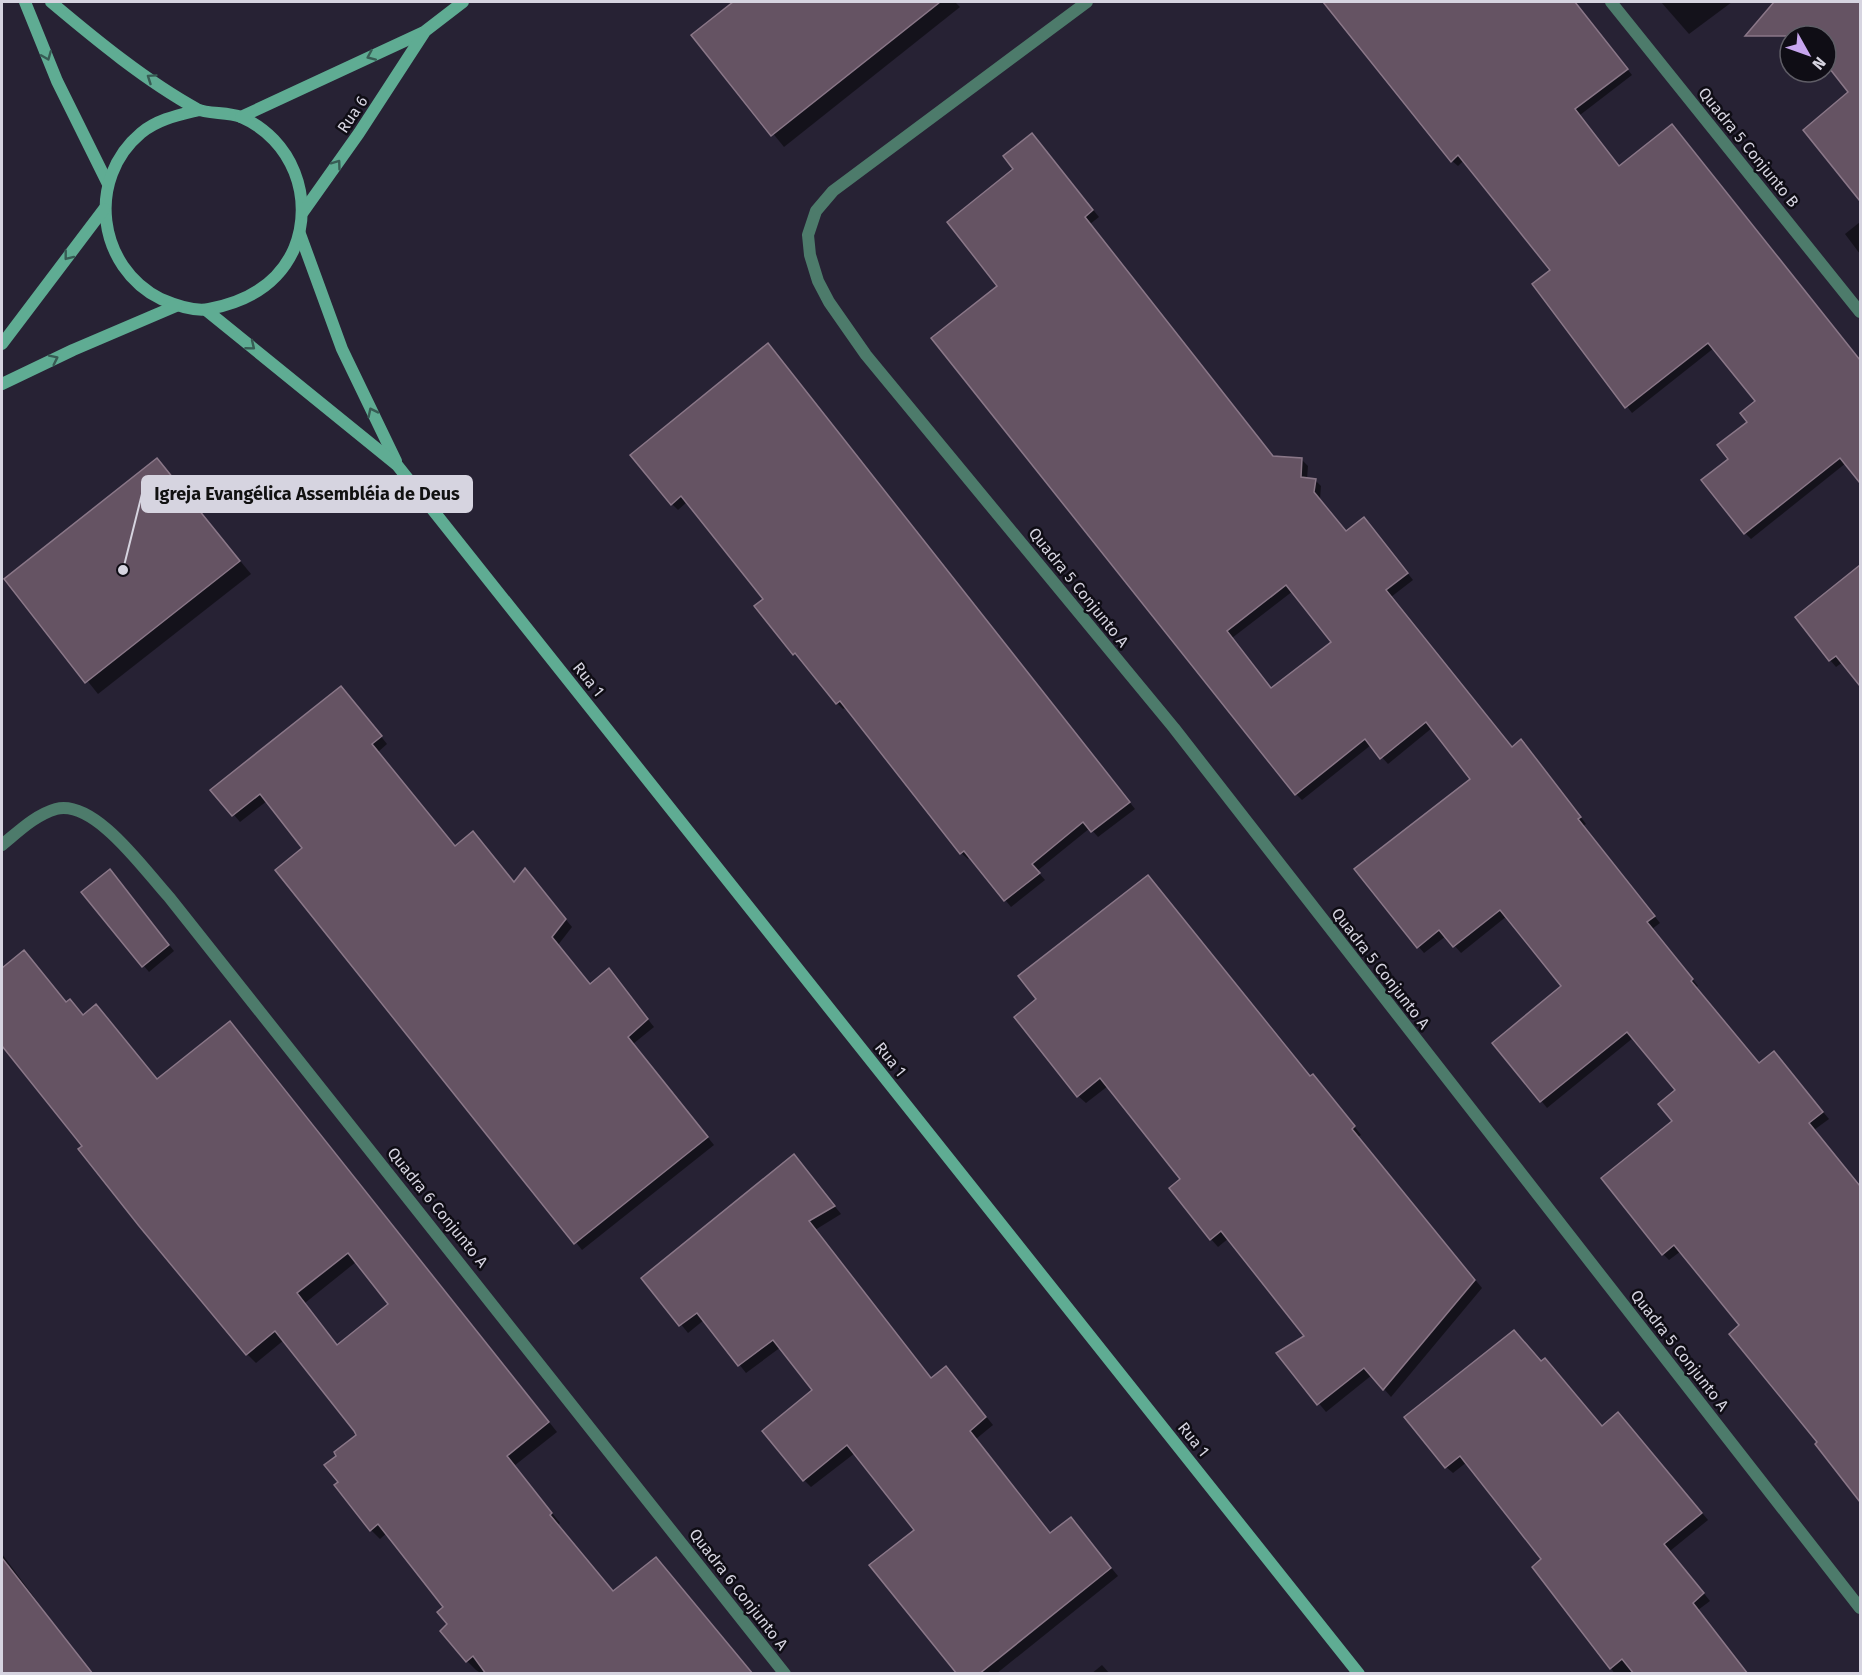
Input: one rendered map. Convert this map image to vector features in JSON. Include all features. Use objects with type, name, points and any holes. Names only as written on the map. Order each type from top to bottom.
[{"type":"street","points":[[25,2],[57,81],[108,184]]},
{"type":"street","points":[[51,2],[100,43],[200,110]]},
{"type":"street","name":"Rua 6","points":[[241,117],[424,32],[463,2]]},
{"type":"street","name":"Quadra 5 Conjunto A","points":[[1087,2],[833,191],[816,211],[808,235],[810,255],[818,281],[867,355],[1174,728],[1860,1608]]},
{"type":"street","name":"Quadra 5 Conjunto B","points":[[1611,2],[1860,312]]},
{"type":"street","name":"Rua 6","points":[[303,212],[359,134],[424,32]]},
{"type":"street","points":[[200,110],[221,111],[241,117],[267,132],[287,155],[299,182],[303,212],[300,234],[288,263],[266,287],[237,303],[206,310],[176,306],[147,292],[124,269],[109,242],[104,209],[108,184],[120,156],[141,132],[169,117],[200,110]]},
{"type":"street","points":[[2,344],[104,209]]},
{"type":"street","points":[[300,234],[342,350],[397,465]]},
{"type":"street","points":[[2,384],[73,350],[176,306]]},
{"type":"street","points":[[206,310],[397,465]]},
{"type":"street","name":"Rua 1","points":[[397,465],[1359,1674]]},
{"type":"street","name":"Quadra 6 Conjunto A","points":[[2,845],[37,817],[58,808],[80,810],[100,822],[169,897],[785,1674]]},
{"type":"building","points":[[733,2],[940,2],[771,136],[691,35]]},
{"type":"building","points":[[1323,2],[1575,2],[1628,69],[1575,109],[1619,166],[1672,124],[1860,360],[1860,483],[1840,458],[1744,534],[1701,480],[1728,459],[1717,445],[1747,422],[1740,413],[1755,401],[1708,343],[1625,408],[1532,284],[1550,270],[1458,155],[1451,162]]},
{"type":"building","points":[[1774,2],[1860,2],[1860,201],[1803,130],[1848,92],[1838,79],[1838,24],[1778,24],[1778,36],[1745,36]]},
{"type":"building","points":[[1032,133],[1093,210],[1085,217],[1273,456],[1302,458],[1301,477],[1316,479],[1314,492],[1346,531],[1364,517],[1408,573],[1386,590],[1512,747],[1521,739],[1581,817],[1578,819],[1655,916],[1647,922],[1693,979],[1691,981],[1759,1063],[1774,1051],[1823,1112],[1809,1123],[1860,1186],[1860,1502],[1815,1444],[1817,1442],[1729,1334],[1739,1325],[1674,1245],[1662,1255],[1601,1178],[1672,1121],[1658,1104],[1675,1090],[1627,1032],[1540,1102],[1492,1043],[1561,986],[1500,910],[1453,947],[1439,930],[1417,948],[1354,869],[1470,779],[1426,722],[1380,759],[1365,739],[1295,795],[931,338],[997,286],[947,222],[1013,169],[1003,156]],"holes":[[[1286,585],[1331,642],[1271,688],[1227,631]]]},
{"type":"building","points":[[768,343],[1130,802],[1091,832],[1083,822],[1032,864],[1040,873],[1004,901],[964,851],[960,854],[840,701],[836,704],[795,653],[793,655],[754,606],[763,599],[681,496],[671,505],[630,455]]},
{"type":"building","points":[[157,458],[240,561],[85,683],[4,579]]},
{"type":"building","points":[[1860,565],[1860,686],[1836,656],[1829,661],[1795,617]]},
{"type":"building","points":[[341,686],[382,736],[372,744],[455,846],[473,831],[514,882],[525,868],[566,919],[552,937],[590,984],[609,968],[648,1019],[628,1037],[708,1137],[574,1244],[275,870],[302,848],[260,794],[232,816],[210,790]]},
{"type":"building","points":[[110,869],[169,945],[142,967],[81,892]]},
{"type":"building","points":[[1148,875],[1310,1076],[1313,1074],[1355,1126],[1352,1129],[1475,1280],[1383,1390],[1364,1368],[1317,1405],[1276,1353],[1304,1336],[1221,1231],[1210,1240],[1169,1188],[1180,1179],[1100,1078],[1077,1097],[1014,1017],[1036,999],[1018,976]]},
{"type":"building","points":[[24,950],[66,1002],[70,999],[83,1015],[96,1004],[157,1079],[230,1021],[549,1422],[507,1456],[552,1513],[550,1515],[613,1591],[656,1557],[753,1674],[486,1674],[473,1656],[466,1662],[440,1631],[447,1624],[437,1612],[443,1607],[378,1524],[370,1531],[334,1485],[338,1482],[324,1465],[336,1456],[334,1452],[356,1435],[354,1431],[275,1331],[246,1355],[78,1149],[82,1146],[2,1046],[2,968]],"holes":[[[348,1253],[388,1304],[337,1345],[297,1293]]]},
{"type":"building","points":[[794,1154],[835,1206],[809,1221],[931,1378],[946,1366],[986,1417],[970,1431],[1050,1533],[1071,1517],[1111,1568],[979,1674],[957,1674],[869,1565],[914,1530],[847,1445],[803,1481],[762,1431],[812,1390],[773,1340],[738,1366],[697,1313],[679,1326],[641,1278]]},
{"type":"building","points":[[1514,1330],[1541,1361],[1545,1358],[1602,1426],[1618,1412],[1702,1513],[1664,1544],[1704,1593],[1693,1603],[1748,1674],[1634,1674],[1622,1659],[1610,1669],[1532,1567],[1541,1559],[1460,1456],[1445,1468],[1404,1417]]},
{"type":"building","points":[[2,1558],[93,1674],[2,1674]]},
{"type":"place","name":"Igreja Evangélica Assembléia de Deus","points":[[123,570]]}]
